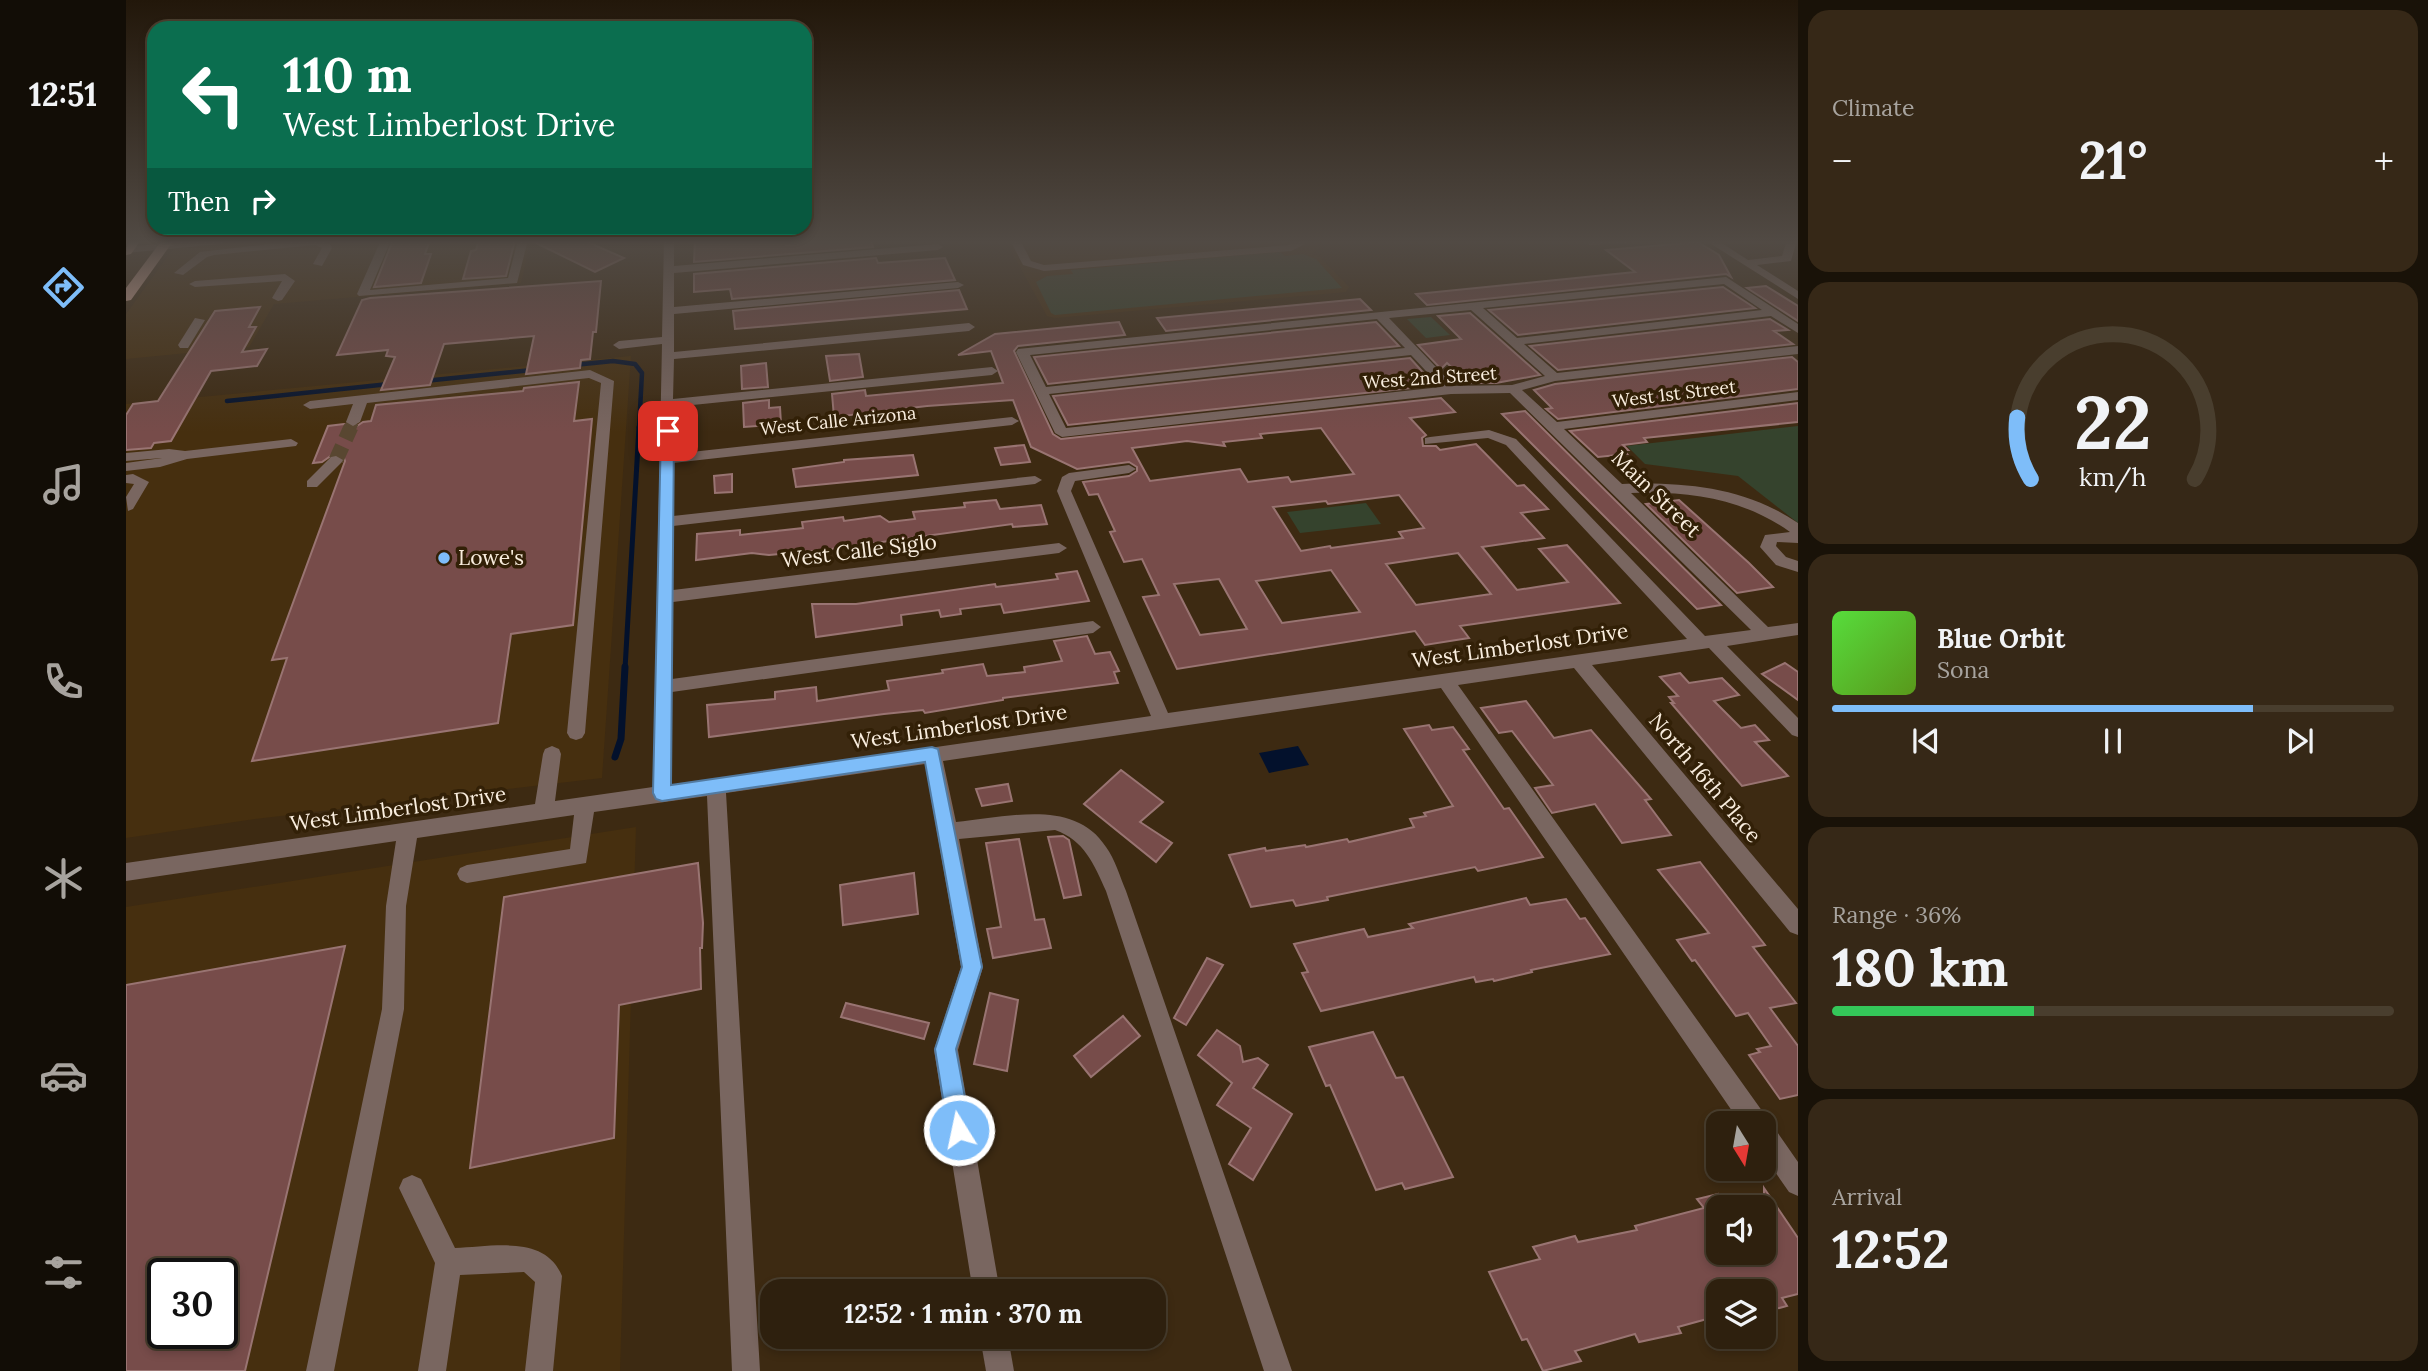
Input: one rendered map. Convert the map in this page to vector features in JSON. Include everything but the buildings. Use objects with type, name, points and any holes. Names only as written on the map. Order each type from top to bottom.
[{"type":"street","points":[[662,793],[668,304]]},
{"type":"street","points":[[668,311],[746,304]]},
{"type":"street","points":[[1413,351],[1041,391],[1022,352],[1494,304]]},
{"type":"street","points":[[1760,304],[1798,329]]},
{"type":"street","points":[[1474,306],[1554,377]]},
{"type":"street","points":[[1514,342],[1772,312]]},
{"type":"street","points":[[1380,315],[1451,390]]},
{"type":"street","points":[[184,345],[199,320]]},
{"type":"street","points":[[619,345],[646,342],[666,348],[969,327]]},
{"type":"street","name":"West 2nd Street","points":[[1041,391],[1062,433],[1451,390],[1513,389],[1554,377],[1798,350]]},
{"type":"street","points":[[667,404],[992,371]]},
{"type":"street","points":[[310,405],[590,374],[608,381],[576,733]]},
{"type":"street","name":"Main Street","points":[[1513,389],[1765,634]]},
{"type":"street","name":"West 1st Street","points":[[1554,426],[1798,396]]},
{"type":"street","points":[[353,422],[362,399]]},
{"type":"street","name":"West Calle Arizona","points":[[668,459],[1012,421]]},
{"type":"street","points":[[1430,441],[1489,434],[1511,442],[1707,642],[1798,730]]},
{"type":"street","points":[[126,467],[160,463],[186,455],[291,443]]},
{"type":"street","points":[[126,457],[169,453],[186,455]]},
{"type":"street","points":[[312,484],[336,460]]},
{"type":"street","points":[[1129,469],[1069,477],[1064,491],[1162,720]]},
{"type":"street","points":[[126,478],[142,482],[128,506]]},
{"type":"street","points":[[666,523],[1035,480]]},
{"type":"street","points":[[1617,489],[1689,489],[1726,494],[1782,517],[1798,530]]},
{"type":"street","points":[[1746,501],[1790,537],[1798,549]]},
{"type":"street","points":[[1790,537],[1770,539],[1768,547],[1781,561],[1798,567]]},
{"type":"street","name":"West Calle Siglo","points":[[664,597],[1059,548]]},
{"type":"street","points":[[663,687],[1093,627]]},
{"type":"street","name":"West Limberlost Drive","points":[[126,872],[1798,629]]},
{"type":"street","name":"North 16th Place","points":[[1578,661],[1798,925]]},
{"type":"street","points":[[1445,680],[1747,1111]]},
{"type":"street","points":[[544,811],[552,754]]},
{"type":"street","points":[[932,754],[972,967],[946,1049],[985,1279]]},
{"type":"street","points":[[716,786],[746,1371]]},
{"type":"street","points":[[467,874],[579,857],[585,805]]},
{"type":"street","points":[[948,831],[1055,822],[1076,829],[1099,852],[1116,891],[1278,1371]]},
{"type":"street","points":[[320,1371],[393,1009],[396,906],[408,831]]},
{"type":"street","points":[[1776,1152],[1798,1183]]},
{"type":"street","points":[[411,1188],[448,1262],[432,1371]]},
{"type":"street","points":[[448,1262],[528,1259],[549,1276],[539,1371]]},
{"type":"street","points":[[996,1349],[1000,1371]]},
{"type":"shaded area","points":[[133,304],[274,304],[249,347],[126,359],[126,314]]},
{"type":"shaded area","points":[[1040,304],[1212,304],[1055,318],[1047,316]]},
{"type":"shaded area","points":[[631,356],[602,778],[255,819],[126,838],[126,404]]},
{"type":"shaded area","points":[[636,827],[620,1371],[126,1371],[126,907]]},
{"type":"green space","points":[[1047,304],[1172,304],[1055,315]]},
{"type":"green space","points":[[1431,317],[1450,335],[1426,338],[1407,319]]},
{"type":"green space","points":[[1798,426],[1798,523],[1738,476],[1645,464],[1627,446]]},
{"type":"green space","points":[[1366,503],[1381,524],[1300,533],[1287,512]]},
{"type":"water","points":[[1298,746],[1309,765],[1269,773],[1259,753]]},
{"type":"waterway","points":[[574,365],[613,361],[635,364],[642,373],[639,428]]},
{"type":"waterway","points":[[424,381],[532,370]]},
{"type":"waterway","points":[[227,401],[389,384]]},
{"type":"waterway","points":[[625,669],[639,427]]},
{"type":"waterway","points":[[615,757],[621,739],[625,667]]},
{"type":"tunnel","points":[[350,428],[353,422]]},
{"type":"tunnel","points":[[336,460],[351,427]]},
{"type":"place","name":"Lowe's","points":[[444,558]]},
{"type":"route","points":[[668,431],[662,793],[932,754],[972,967],[946,1049],[959,1130]]}]
